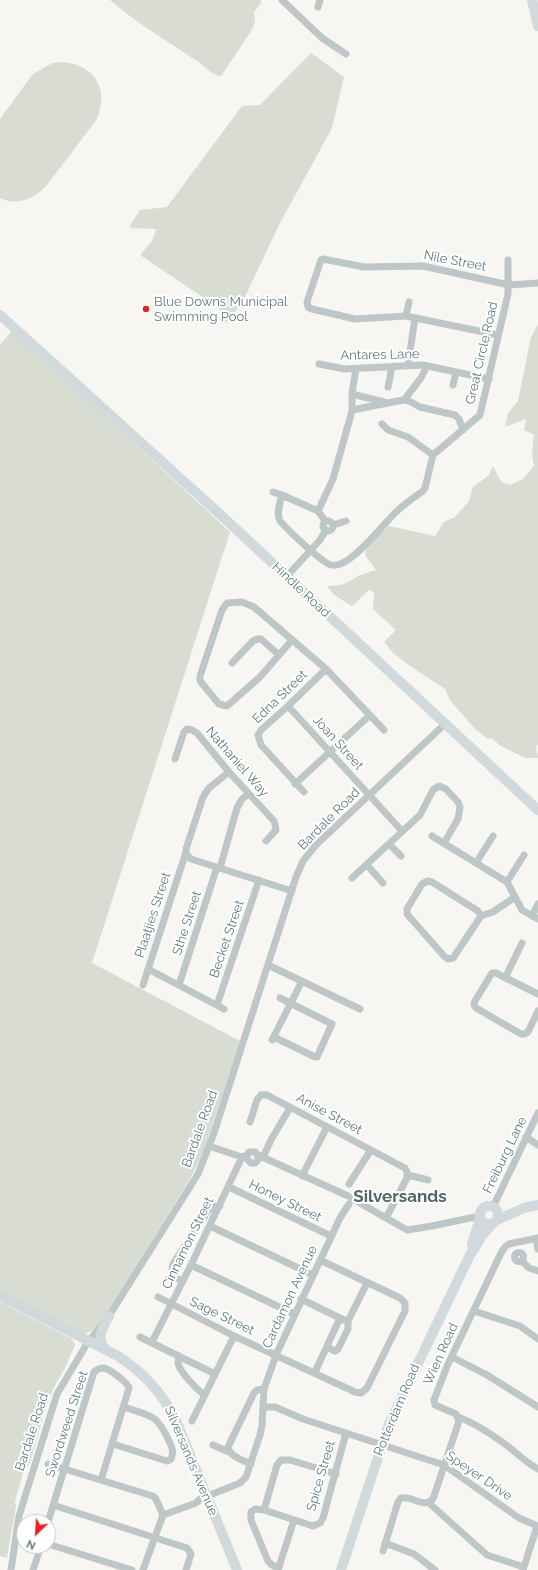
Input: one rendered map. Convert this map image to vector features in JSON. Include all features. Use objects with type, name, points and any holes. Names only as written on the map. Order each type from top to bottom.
[{"type":"street","points":[[282,0],[322,38],[346,54]]},
{"type":"street","points":[[532,0],[538,26]]},
{"type":"street","name":"Nile Street","points":[[406,316],[355,319],[308,307],[308,302],[321,260],[323,259],[368,268],[423,266],[509,285],[538,283]]},
{"type":"street","name":"Great Circle Road","points":[[433,455],[480,415],[508,294],[508,260]]},
{"type":"street","points":[[409,302],[406,316],[498,336]]},
{"type":"street","name":"Hindle Road","points":[[0,308],[63,371]]},
{"type":"street","name":"Hindle Road","points":[[0,315],[287,576],[538,810]]},
{"type":"street","points":[[408,365],[415,318]]},
{"type":"street","name":"Antares Lane","points":[[319,364],[340,369],[408,365],[427,366],[489,379]]},
{"type":"street","points":[[404,400],[421,378],[427,366]]},
{"type":"street","points":[[388,387],[392,367]]},
{"type":"street","points":[[318,511],[333,479],[352,410],[352,394],[356,369]]},
{"type":"street","points":[[453,385],[456,372]]},
{"type":"street","points":[[352,394],[386,402]]},
{"type":"street","points":[[352,410],[386,402],[404,400],[420,407],[455,415],[460,420],[463,430]]},
{"type":"street","points":[[282,494],[279,505],[279,519],[311,550],[332,565],[338,565],[348,560],[396,512],[424,490],[433,455],[408,437],[388,430],[382,424]]},
{"type":"street","points":[[272,492],[282,494],[318,511],[325,521],[329,521],[333,525]]},
{"type":"street","points":[[287,576],[320,540],[326,530],[330,530],[333,525],[346,520]]},
{"type":"street","points":[[325,521],[323,525],[326,530]]},
{"type":"street","points":[[292,640],[260,677],[227,706],[220,704],[200,681],[200,676],[222,610],[227,603],[242,602],[254,607],[326,669]]},
{"type":"street","points":[[232,663],[257,638],[261,639],[279,655]]},
{"type":"street","name":"Edna Street","points":[[304,792],[295,784],[261,745],[258,738],[261,730],[326,669],[384,730]]},
{"type":"street","name":"Joan Street","points":[[288,706],[402,831]]},
{"type":"street","points":[[295,784],[370,716]]},
{"type":"street","name":"Bardale Road","points":[[10,1570],[19,1516],[52,1405],[59,1389],[88,1342],[109,1316],[198,1174],[209,1146],[299,869],[308,854],[446,723]]},
{"type":"street","name":"Nathaniel Way","points":[[175,760],[182,736],[187,729],[198,733],[229,772],[275,824],[276,830],[266,841]]},
{"type":"street","name":"Plaatjies Street","points":[[143,985],[203,797],[209,788],[229,772]]},
{"type":"street","points":[[352,878],[420,815],[432,790],[436,787],[442,786],[458,802],[460,807],[458,819],[444,843]]},
{"type":"street","name":"Sthe Street","points":[[179,985],[219,868],[237,808],[242,800],[249,794]]},
{"type":"street","points":[[432,836],[507,882],[522,910],[535,918],[538,904]]},
{"type":"street","points":[[476,863],[493,836]]},
{"type":"street","points":[[389,844],[401,856]]},
{"type":"street","points":[[186,851],[191,859],[292,891]]},
{"type":"street","points":[[507,882],[524,855]]},
{"type":"street","points":[[367,865],[383,883]]},
{"type":"street","name":"Becket Street","points":[[179,985],[220,1007],[259,880]]},
{"type":"street","points":[[481,916],[478,911],[432,882],[428,881],[422,884],[407,910],[408,915],[448,959],[455,957],[481,916],[494,912],[515,897]]},
{"type":"street","points":[[505,978],[522,943]]},
{"type":"street","points":[[268,965],[360,1009]]},
{"type":"street","points":[[148,969],[179,985]]},
{"type":"street","points":[[538,994],[492,973],[474,1001],[476,1008],[521,1034],[528,1032],[538,1011]]},
{"type":"street","points":[[280,998],[291,1003],[332,1024],[318,1056],[315,1057],[273,1039],[291,1003],[302,981]]},
{"type":"street","name":"Anise Street","points":[[250,1122],[257,1100],[261,1095],[267,1095],[403,1167],[406,1169],[408,1175],[428,1180]]},
{"type":"street","points":[[209,1146],[244,1157],[252,1164],[257,1161],[290,1108]]},
{"type":"street","name":"Freiburg Lane","points":[[494,1207],[538,1113]]},
{"type":"street","points":[[302,1176],[327,1127]]},
{"type":"street","points":[[526,1137],[538,1145]]},
{"type":"street","points":[[349,1184],[371,1150]]},
{"type":"street","points":[[260,1156],[334,1191],[409,1230],[480,1217]]},
{"type":"street","name":"Cinnamon Street","points":[[152,1342],[244,1157]]},
{"type":"street","points":[[386,1218],[408,1175]]},
{"type":"street","name":"Honey Street","points":[[229,1187],[331,1236]]},
{"type":"street","name":"Cardamon Avenue","points":[[163,1515],[196,1503],[241,1482],[246,1477],[260,1435],[264,1407],[264,1389],[276,1355],[301,1299],[349,1200]]},
{"type":"street","points":[[480,1217],[484,1223],[495,1222],[524,1208],[538,1205]]},
{"type":"street","points":[[182,1281],[173,1275],[173,1264],[211,1207],[220,1206]]},
{"type":"street","points":[[480,1217],[483,1208],[487,1206],[524,1208]]},
{"type":"street","points":[[494,1207],[498,1213],[495,1222]]},
{"type":"street","name":"Rotterdam Road","points":[[469,1257],[480,1217]]},
{"type":"street","name":"Rotterdam Road","points":[[341,1570],[382,1443],[410,1378],[469,1257],[480,1239],[495,1222]]},
{"type":"street","points":[[210,1226],[313,1275]]},
{"type":"street","points":[[537,1238],[538,1249]]},
{"type":"street","name":"Wien Road","points":[[458,1417],[456,1414],[439,1408],[434,1403],[452,1357],[505,1247],[511,1243],[537,1238]]},
{"type":"street","points":[[320,1260],[367,1283],[348,1321],[348,1329],[338,1350],[335,1351],[327,1347]]},
{"type":"street","points":[[522,1261],[529,1268],[538,1271]]},
{"type":"street","points":[[191,1265],[294,1314]]},
{"type":"street","name":"Sage Street","points":[[158,1297],[234,1336],[315,1372],[355,1392],[361,1393],[367,1388],[405,1306],[404,1302],[400,1298],[367,1283]]},
{"type":"street","name":"Silversands Avenue","points":[[0,1296],[129,1363],[152,1383],[175,1418],[204,1498],[237,1570]]},
{"type":"street","points":[[301,1299],[348,1321]]},
{"type":"street","points":[[474,1311],[520,1326],[538,1339]]},
{"type":"street","points":[[106,1350],[101,1343],[100,1336],[109,1316]]},
{"type":"street","points":[[315,1372],[340,1318]]},
{"type":"street","points":[[192,1421],[234,1336]]},
{"type":"street","points":[[140,1337],[215,1374]]},
{"type":"street","points":[[179,1357],[178,1364],[182,1370],[198,1390],[205,1395]]},
{"type":"street","points":[[452,1357],[487,1375],[538,1407]]},
{"type":"street","name":"Swordweed Street","points":[[50,1514],[94,1372],[98,1368],[105,1368],[129,1387],[124,1407]]},
{"type":"street","points":[[229,1452],[228,1447],[230,1442],[254,1392],[264,1389]]},
{"type":"street","name":"Speyer Drive","points":[[264,1407],[272,1406],[303,1419],[382,1443],[444,1465],[519,1518],[538,1526]]},
{"type":"street","points":[[101,1480],[112,1444],[124,1407],[151,1416],[158,1421],[171,1445],[173,1454],[171,1459],[167,1461],[112,1444]]},
{"type":"street","points":[[429,1502],[432,1499],[444,1465],[458,1423],[458,1417],[472,1423],[506,1444],[538,1469]]},
{"type":"street","name":"Spice Street","points":[[294,1520],[278,1569],[268,1561],[251,1520],[250,1514],[252,1511],[257,1509],[264,1510],[313,1526],[321,1522],[336,1474],[346,1433]]},
{"type":"street","points":[[214,1444],[229,1452],[233,1456],[251,1464]]},
{"type":"street","points":[[264,1510],[277,1465],[281,1460],[290,1460],[336,1474]]},
{"type":"street","points":[[48,1464],[154,1497],[158,1501],[163,1515],[143,1570]]},
{"type":"street","points":[[383,1551],[398,1502],[401,1498],[408,1497],[422,1502],[429,1502],[488,1555],[523,1569],[538,1526]]},
{"type":"street","points":[[53,1505],[154,1537],[189,1550],[191,1554],[186,1570]]},
{"type":"street","points":[[385,1543],[414,1554],[435,1570]]},
{"type":"street","points":[[56,1546],[132,1570]]},
{"type":"street","points":[[33,1570],[38,1554]]},
{"type":"shaded area","points":[[110,0],[261,0],[261,3],[254,12],[255,20],[253,28],[221,76],[212,73]]},
{"type":"shaded area","points":[[311,53],[344,77],[332,128],[280,223],[242,303],[225,324],[224,317],[219,308],[140,255],[152,241],[156,229],[130,228],[131,224],[140,210],[167,207],[242,106],[260,105]]},
{"type":"shaded area","points":[[64,62],[75,64],[84,69],[92,74],[97,81],[101,98],[97,119],[42,190],[26,200],[13,202],[0,198],[0,119],[32,75],[53,63]]},
{"type":"shaded area","points":[[538,324],[538,744],[536,747],[538,758],[525,758],[499,745],[493,739],[487,738],[475,729],[450,700],[445,689],[393,653],[384,642],[396,630],[373,609],[374,593],[369,590],[352,606],[334,595],[327,586],[341,585],[360,575],[376,570],[365,555],[367,542],[389,526],[435,536],[444,522],[455,517],[469,501],[473,487],[489,475],[493,466],[501,482],[510,485],[523,479],[534,466],[532,454],[534,435],[524,430],[526,419],[505,427],[508,413],[518,401],[531,337]]},
{"type":"shaded area","points":[[12,331],[230,532],[92,963],[240,1041],[204,1151],[190,1179],[108,1312],[94,1329],[83,1334],[0,1293],[0,344]]},
{"type":"shaded area","points":[[0,1302],[72,1339],[75,1345],[65,1368],[53,1389],[30,1463],[24,1470],[15,1501],[16,1506],[7,1558],[0,1556]]},
{"type":"place","name":"Blue Downs Municipal Swimming Pool","points":[[146,309]]},
{"type":"district","name":"Silversands","points":[[400,1197]]}]
